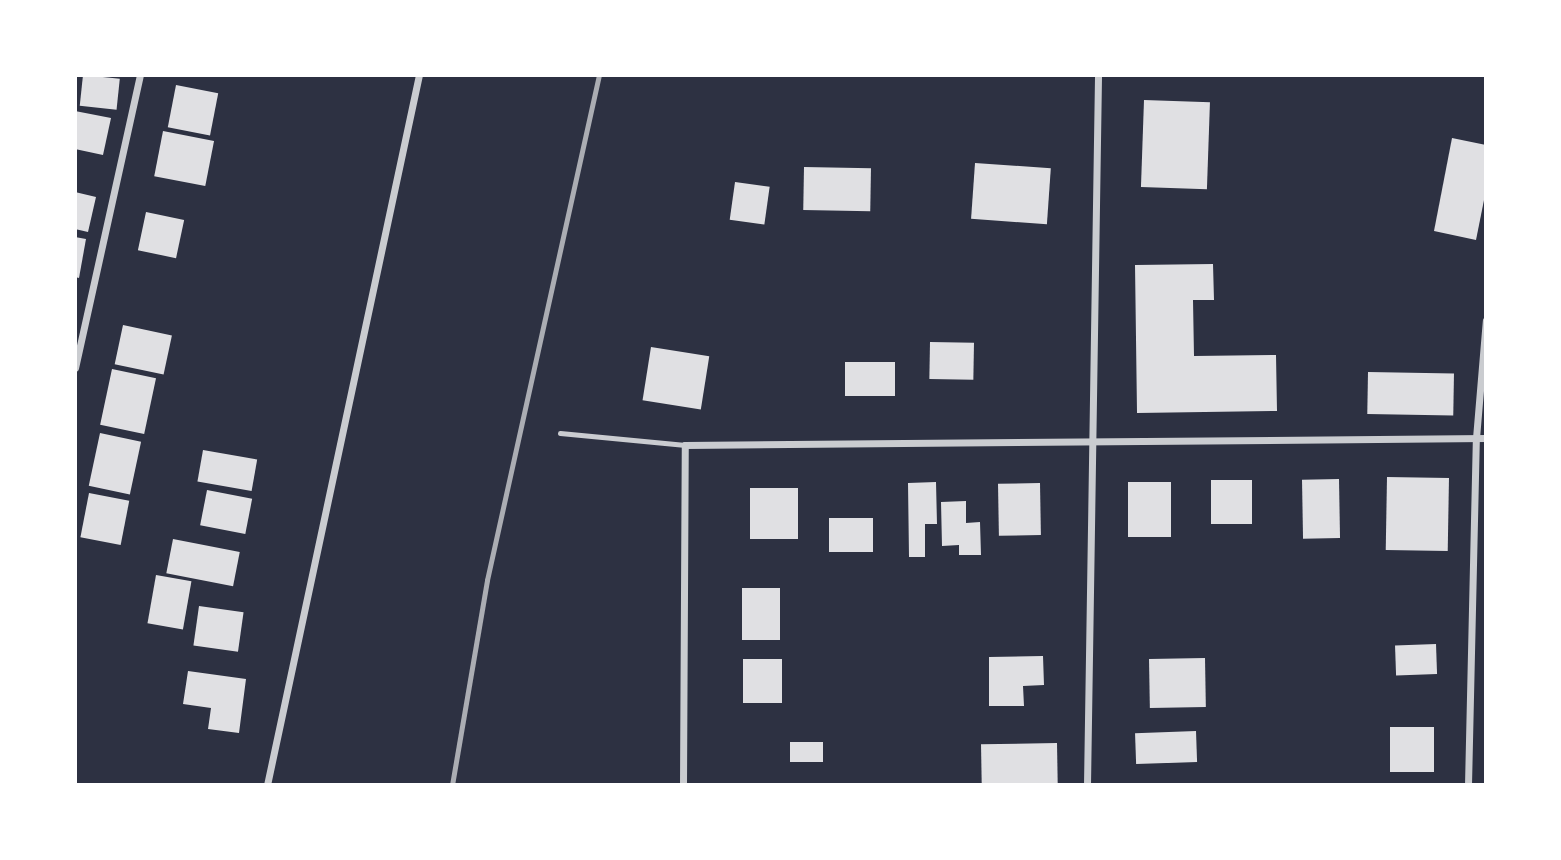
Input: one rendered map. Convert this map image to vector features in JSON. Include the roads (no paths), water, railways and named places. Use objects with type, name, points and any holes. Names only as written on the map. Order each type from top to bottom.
[{"type":"street","points":[[75,368],[139,75]]},
{"type":"street","points":[[267,785],[419,75]]},
{"type":"street","points":[[1087,785],[1090,441],[1098,75]]},
{"type":"street","points":[[1468,785],[1476,438],[1486,320]]},
{"type":"street","points":[[683,785],[685,445],[1486,438]]},
{"type":"lane","points":[[560,433],[685,445]]},
{"type":"railway","points":[[452,785],[487,580],[599,75]]}]
